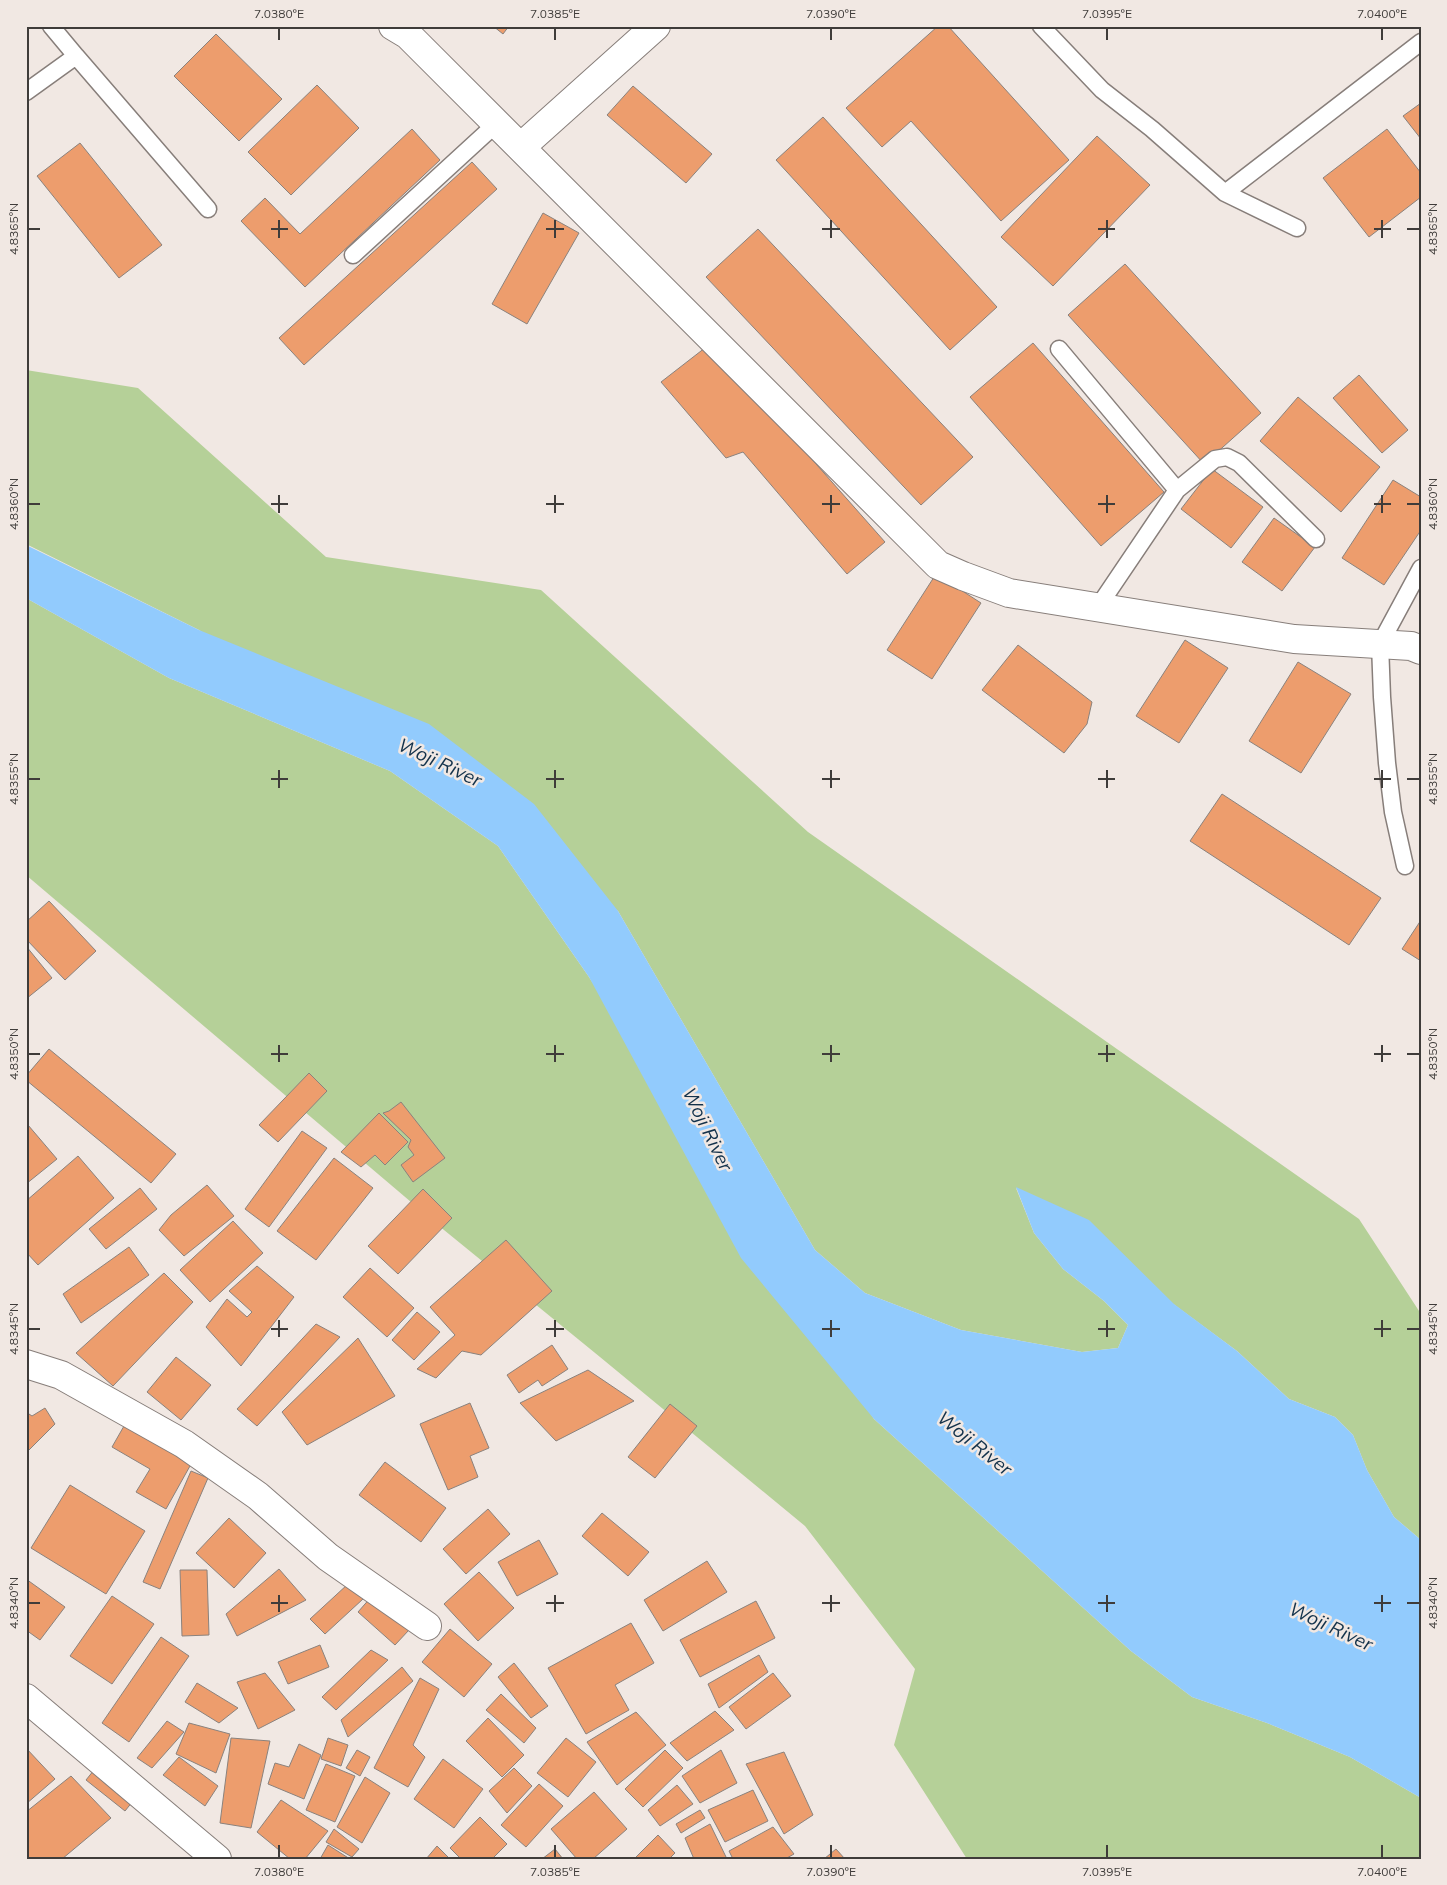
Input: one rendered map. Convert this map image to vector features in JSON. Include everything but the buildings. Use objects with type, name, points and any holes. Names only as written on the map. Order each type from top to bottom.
[{"type":"street","points":[[393,26],[408,35],[521,146],[938,565],[1009,593],[1294,639],[1411,646],[1421,650]]},
{"type":"street","points":[[521,146],[656,26]]},
{"type":"street","points":[[26,1364],[61,1375],[184,1444],[258,1496],[328,1557],[427,1626]]},
{"type":"street","points":[[26,1698],[218,1859]]},
{"type":"lane","points":[[51,26],[208,209]]},
{"type":"lane","points":[[1041,26],[1102,90],[1225,193],[1297,228]]},
{"type":"lane","points":[[1225,193],[1421,42]]},
{"type":"lane","points":[[26,92],[76,56]]},
{"type":"lane","points":[[353,255],[497,123]]},
{"type":"lane","points":[[1059,349],[1177,490]]},
{"type":"lane","points":[[1098,607],[1177,490],[1215,459],[1227,457],[1239,463],[1316,538]]},
{"type":"lane","points":[[1405,866],[1393,812],[1387,763],[1380,644],[1421,568]]},
{"type":"green space","points":[[26,370],[138,388],[326,557],[541,590],[808,832],[1359,1219],[1421,1314],[1421,1540],[1394,1517],[1367,1470],[1353,1435],[1335,1417],[1289,1399],[1237,1351],[1016,1188],[1034,1233],[1063,1269],[1104,1301],[1128,1325],[1118,1348],[1082,1352],[961,1330],[865,1293],[815,1250],[618,911],[199,630],[26,544]]},
{"type":"green space","points":[[26,598],[169,678],[390,771],[498,846],[589,977],[874,1419],[1131,1651],[1192,1697],[1267,1723],[1350,1757],[1421,1798],[1421,1859],[967,1859],[894,1745],[915,1669],[805,1526],[444,1230],[26,875]]},
{"type":"water","name":"Woji River","points":[[26,545],[199,630],[429,724],[534,804],[618,911],[815,1250],[865,1293],[961,1330],[1082,1352],[1118,1348],[1128,1325],[1104,1301],[1063,1269],[1034,1233],[1016,1187],[1089,1220],[1174,1304],[1237,1351],[1289,1399],[1335,1417],[1353,1435],[1367,1470],[1394,1517],[1421,1540],[1421,1798],[1350,1757],[1267,1723],[1192,1697],[1131,1651],[874,1419],[741,1258],[589,977],[498,846],[390,771],[169,678],[26,598]]}]
